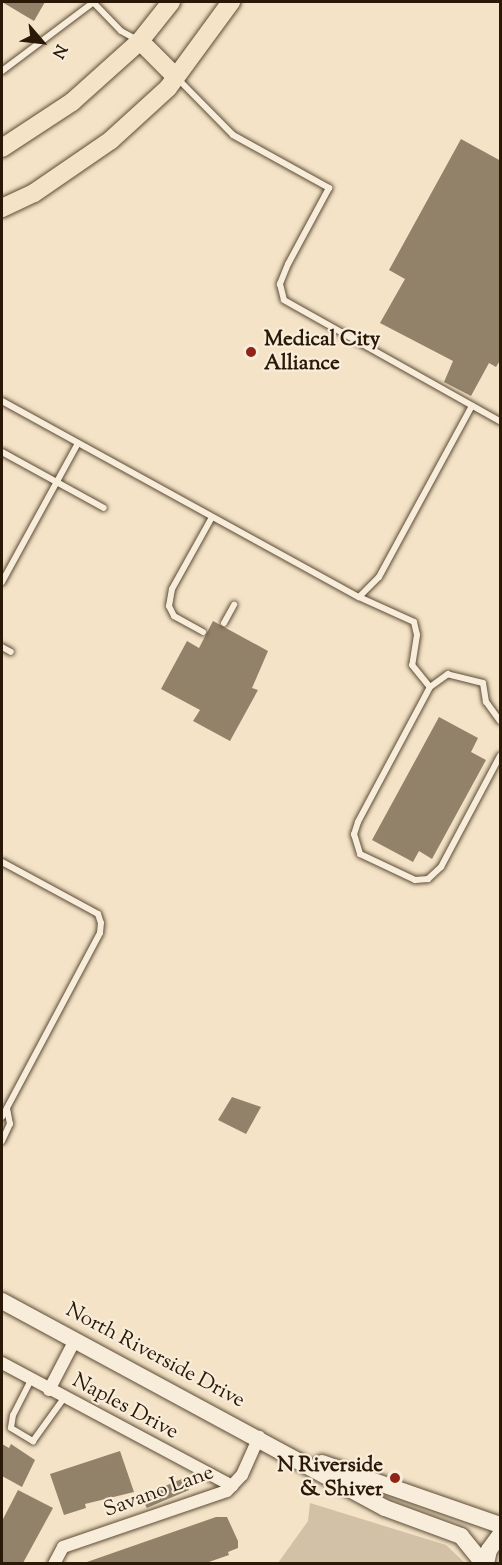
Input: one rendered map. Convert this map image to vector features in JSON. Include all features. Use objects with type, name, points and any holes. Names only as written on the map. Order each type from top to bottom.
[{"type":"main road","points":[[2,148],[72,102],[140,41],[171,2]]},
{"type":"main road","points":[[2,208],[34,193],[111,140],[176,77],[231,2]]},
{"type":"main road","points":[[140,41],[176,77]]},
{"type":"main road","name":"North Riverside Drive","points":[[2,1301],[287,1451],[385,1508],[461,1536],[485,1563]]},
{"type":"main road","name":"North Riverside Drive","points":[[287,1451],[499,1525]]},
{"type":"main road","points":[[485,1563],[499,1525]]},
{"type":"street","name":"Naples Drive","points":[[75,1340],[49,1390],[232,1486]]},
{"type":"street","points":[[2,1363],[49,1390]]},
{"type":"street","name":"Savano Lane","points":[[54,1563],[63,1547],[232,1486],[259,1437]]},
{"type":"lane","points":[[2,71],[93,2],[121,31],[140,41]]},
{"type":"lane","points":[[176,77],[233,135],[329,188],[284,274],[280,284],[284,300],[501,421]]},
{"type":"lane","points":[[2,401],[359,597],[414,622],[417,635],[412,665],[430,687]]},
{"type":"lane","points":[[359,597],[379,577],[472,406]]},
{"type":"lane","points":[[2,582],[78,443]]},
{"type":"lane","points":[[2,452],[104,508]]},
{"type":"lane","points":[[203,632],[174,616],[169,606],[172,589],[212,517]]},
{"type":"lane","points":[[224,623],[234,604]]},
{"type":"lane","points":[[2,646],[11,652]]},
{"type":"lane","points":[[501,722],[486,702],[483,683],[448,674],[430,687],[358,822],[354,834],[360,854],[415,880],[428,879],[441,867],[501,756]]},
{"type":"lane","points":[[2,862],[98,914],[101,923],[100,933],[2,1117]]},
{"type":"lane","points":[[2,1141],[10,1124],[7,1108]]},
{"type":"lane","points":[[32,1380],[13,1415],[11,1428],[33,1441],[64,1398]]},
{"type":"shaded area","points":[[310,1503],[446,1545],[465,1563],[278,1563],[308,1521]]},
{"type":"building","points":[[2,2],[45,2],[34,21]]},
{"type":"building","points":[[461,139],[501,161],[501,359],[496,367],[489,363],[471,396],[444,382],[453,361],[380,323],[405,279],[389,270]]},
{"type":"building","points":[[213,621],[268,651],[252,688],[258,690],[230,741],[193,721],[200,710],[161,689],[187,641],[199,648]]},
{"type":"building","points":[[439,717],[478,738],[471,752],[486,760],[432,859],[419,851],[413,862],[372,840]]},
{"type":"building","points":[[232,1097],[261,1107],[246,1134],[218,1120]]},
{"type":"building","points":[[2,1444],[9,1448],[11,1444],[35,1460],[22,1487],[2,1476]]},
{"type":"building","points":[[120,1451],[134,1492],[85,1504],[86,1508],[64,1515],[50,1474]]},
{"type":"building","points":[[184,1478],[189,1490],[147,1508],[142,1496]]},
{"type":"building","points":[[18,1490],[53,1508],[23,1563],[2,1563],[2,1521]]},
{"type":"building","points":[[216,1517],[227,1517],[238,1541],[238,1548],[228,1552],[229,1555],[206,1563],[84,1563]]},
{"type":"place","name":"Medical City Alliance","points":[[251,352]]},
{"type":"place","name":"N Riverside & Shiver","points":[[395,1478]]}]
